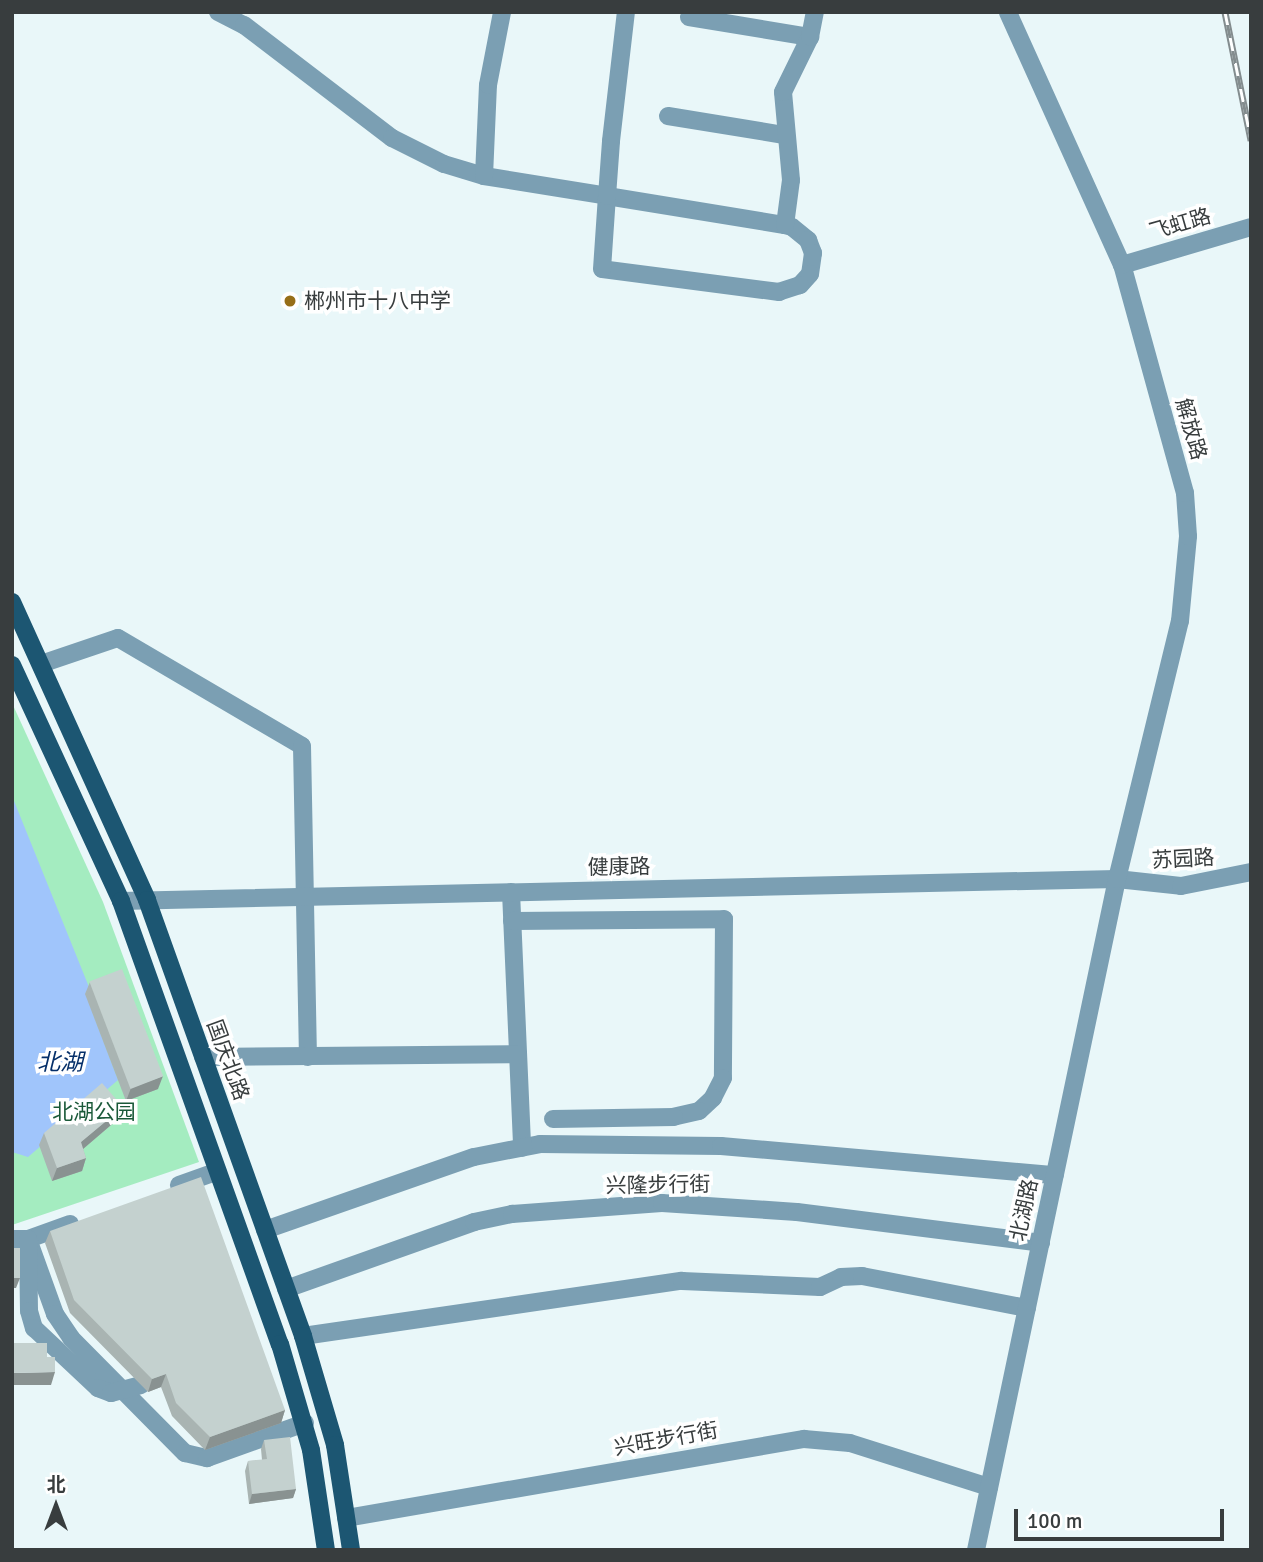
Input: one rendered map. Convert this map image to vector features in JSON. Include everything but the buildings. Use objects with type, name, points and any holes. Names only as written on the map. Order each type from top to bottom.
[{"type":"main road","name":"国庆北路","points":[[12,602],[147,900],[303,1336],[326,1409],[351,1550]]},
{"type":"main road","points":[[12,665],[121,901],[218,1171],[304,1423],[326,1550]]},
{"type":"street","points":[[218,12],[245,19],[392,138],[425,156],[484,176],[607,196],[785,225],[803,234],[814,260],[805,280],[786,291],[602,269],[607,196],[626,12]]},
{"type":"street","points":[[484,176],[488,85],[502,12]]},
{"type":"street","points":[[785,225],[791,180],[784,135],[783,92],[810,37],[815,12]]},
{"type":"street","name":"解放路","points":[[1008,12],[1122,265],[1185,494],[1188,536],[1180,621],[1117,879]]},
{"type":"street","points":[[689,17],[810,37]]},
{"type":"street","points":[[668,116],[784,135]]},
{"type":"street","name":"飞虹路","points":[[1122,265],[1251,227]]},
{"type":"street","points":[[41,664],[118,638],[302,746],[308,1057]]},
{"type":"street","name":"苏园路","points":[[1117,879],[1181,886],[1251,872]]},
{"type":"street","name":"健康路","points":[[121,901],[1117,879]]},
{"type":"street","name":"北湖路","points":[[976,1550],[1117,879]]},
{"type":"street","points":[[510,892],[522,1148]]},
{"type":"street","points":[[512,921],[724,919],[723,1078],[713,1098],[699,1111],[674,1117],[553,1119]]},
{"type":"street","points":[[203,1057],[518,1054]]},
{"type":"street","points":[[265,1230],[474,1157],[522,1148],[721,1146],[1055,1175]]},
{"type":"street","points":[[155,1194],[218,1171]]},
{"type":"street","name":"兴隆步行街","points":[[286,1289],[474,1222],[512,1214],[662,1203],[797,1212],[1041,1243]]},
{"type":"street","points":[[20,1239],[92,1216]]},
{"type":"street","points":[[20,1239],[65,1331],[189,1456],[207,1458],[304,1423]]},
{"type":"street","points":[[20,1239],[31,1323],[98,1388],[111,1393],[164,1377]]},
{"type":"street","points":[[303,1336],[682,1281],[820,1287],[841,1277],[862,1276],[1027,1308]]},
{"type":"street","name":"兴旺步行街","points":[[346,1518],[804,1439],[850,1443],[989,1487]]},
{"type":"green space","name":"北湖公园","points":[[12,703],[103,902],[199,1162],[12,1225]]},
{"type":"water","name":"北湖","points":[[12,796],[91,992],[86,995],[118,1080],[28,1157],[12,1152]]},
{"type":"railway","points":[[1225,12],[1251,140]]},
{"type":"place","name":"郴州市十八中学","points":[[290,301]]}]
